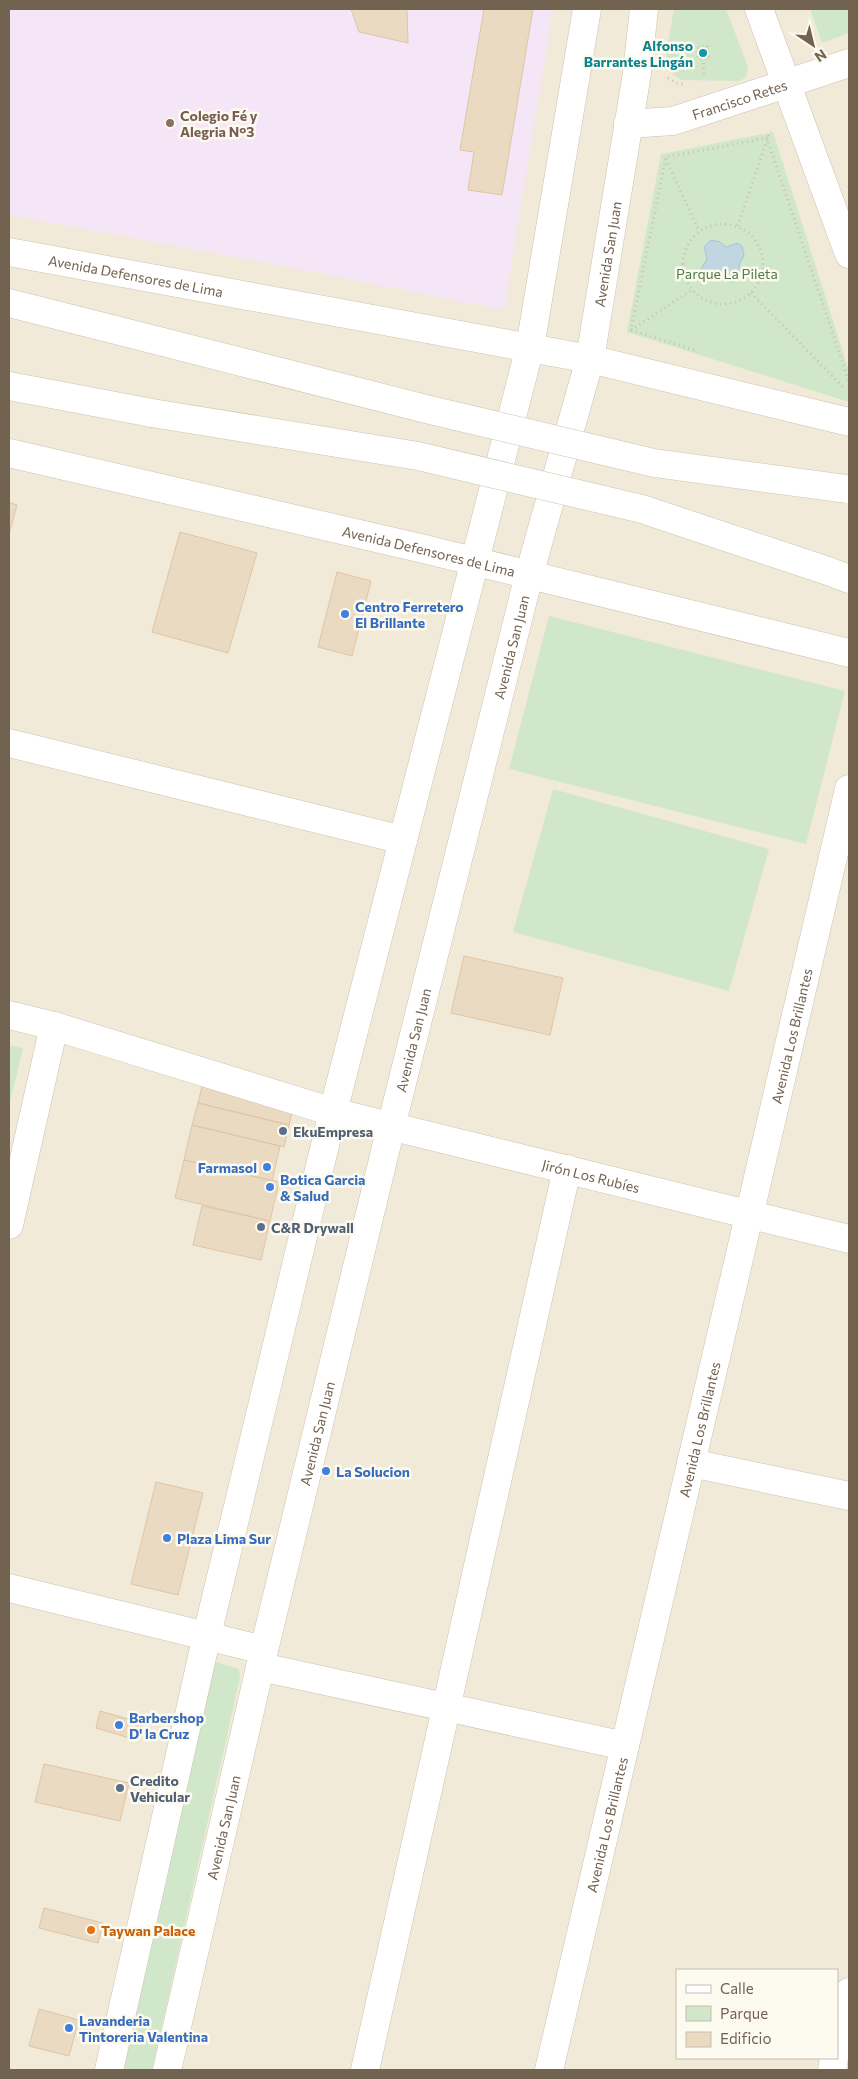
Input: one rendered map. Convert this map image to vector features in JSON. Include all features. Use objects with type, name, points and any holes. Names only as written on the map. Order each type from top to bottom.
[{"type":"main road","points":[[109,2070],[207,1635],[333,1112],[530,347],[587,9]]},
{"type":"main road","name":"Avenida San Juan","points":[[167,2070],[262,1658],[391,1126],[528,575],[590,359],[637,73],[644,9]]},
{"type":"main road","points":[[759,9],[849,254]]},
{"type":"main road","name":"Francisco Retes","points":[[628,124],[673,121],[849,63]]},
{"type":"main road","name":"Avenida Defensores de Lima","points":[[9,252],[590,359],[849,422]]},
{"type":"main road","points":[[9,303],[440,412],[654,463],[848,489]]},
{"type":"main road","points":[[9,386],[152,413],[418,456],[642,509],[839,575]]},
{"type":"main road","name":"Avenida Defensores de Lima","points":[[9,453],[475,561],[849,653]]},
{"type":"main road","points":[[9,743],[403,840]]},
{"type":"main road","name":"Avenida Los Brillantes","points":[[549,2070],[849,789]]},
{"type":"main road","name":"Jirón Los Rubíes","points":[[9,1015],[54,1026],[333,1112],[849,1240]]},
{"type":"main road","points":[[9,1225],[54,1026]]},
{"type":"main road","points":[[365,2070],[567,1169]]},
{"type":"main road","points":[[692,1463],[849,1496]]},
{"type":"main road","points":[[9,1588],[207,1635],[262,1658],[447,1707],[625,1746]]},
{"type":"main road","points":[[838,2043],[849,1992]]},
{"type":"path","points":[[707,46],[709,58],[703,58],[698,60],[697,48],[707,46]]},
{"type":"path","points":[[703,58],[704,84]]},
{"type":"path","points":[[665,76],[676,83],[686,84]]},
{"type":"path","points":[[738,226],[770,129]]},
{"type":"path","points":[[666,158],[767,138]]},
{"type":"path","points":[[767,138],[849,382]]},
{"type":"path","points":[[666,158],[699,231]]},
{"type":"path","points":[[631,330],[666,158]]},
{"type":"path","points":[[725,223],[738,226],[750,233],[758,243],[763,256],[763,270],[759,282],[751,294],[740,301],[714,304],[702,299],[692,290],[685,279],[682,266],[684,253],[689,241],[699,231],[711,225],[725,223]]},
{"type":"path","points":[[631,330],[692,290]]},
{"type":"path","points":[[751,294],[849,394]]},
{"type":"path","points":[[631,330],[697,351]]},
{"type":"shaded area","points":[[9,9],[849,9],[849,2070],[9,2070]]},
{"type":"shaded area","points":[[9,9],[553,9],[504,310],[304,270],[9,215]]},
{"type":"green space","points":[[674,9],[726,9],[748,67],[746,77],[740,81],[681,80],[669,71],[666,54]]},
{"type":"green space","points":[[810,9],[849,9],[849,33],[822,43]]},
{"type":"green space","name":"Parque La Pileta","points":[[773,132],[849,371],[849,402],[627,332],[661,154]]},
{"type":"green space","points":[[549,616],[845,691],[806,844],[509,769]]},
{"type":"green space","points":[[553,789],[769,849],[729,991],[513,932]]},
{"type":"green space","points":[[9,1045],[23,1048],[9,1107]]},
{"type":"green space","points":[[213,1661],[239,1669],[240,1677],[152,2070],[124,2070],[207,1667]]},
{"type":"water","points":[[711,240],[720,242],[726,247],[738,243],[742,246],[744,255],[739,265],[743,273],[737,281],[730,282],[722,275],[711,281],[704,278],[701,269],[707,259],[704,247]]},
{"type":"building","points":[[351,9],[407,9],[408,43],[359,32]]},
{"type":"building","points":[[484,9],[533,9],[502,195],[468,190],[474,152],[460,150]]},
{"type":"building","points":[[9,502],[17,505],[9,534]]},
{"type":"building","points":[[180,532],[257,553],[228,653],[152,632]]},
{"type":"building","name":"Centro Ferretero El Brillante","points":[[337,572],[371,581],[352,656],[318,647]]},
{"type":"building","points":[[464,956],[563,978],[550,1035],[451,1013]]},
{"type":"building","points":[[203,1082],[294,1104],[289,1125],[198,1103]]},
{"type":"building","points":[[198,1103],[289,1125],[284,1147],[192,1125]]},
{"type":"building","points":[[192,1125],[280,1146],[272,1181],[184,1160]]},
{"type":"building","points":[[184,1160],[279,1182],[270,1221],[175,1198]]},
{"type":"building","points":[[202,1206],[270,1221],[261,1260],[193,1245]]},
{"type":"building","name":"Plaza Lima Sur","points":[[156,1482],[203,1493],[178,1595],[131,1584]]},
{"type":"building","name":"Barbershop D' la Cruz","points":[[100,1711],[142,1723],[136,1740],[96,1728]]},
{"type":"building","points":[[44,1764],[129,1783],[120,1821],[35,1802]]},
{"type":"building","points":[[44,1908],[103,1923],[98,1943],[39,1928]]},
{"type":"building","points":[[39,2009],[79,2020],[69,2056],[29,2046]]},
{"type":"place","name":"Alfonso Barrantes Lingán","points":[[703,53]]},
{"type":"place","name":"Colegio Fé y Alegria N°3","points":[[170,123]]},
{"type":"place","name":"Centro Ferretero El Brillante","points":[[345,614]]},
{"type":"place","name":"EkuEmpresa","points":[[283,1131]]},
{"type":"place","name":"Farmasol","points":[[267,1167]]},
{"type":"place","name":"Botica Garcia & Salud","points":[[270,1187]]},
{"type":"place","name":"C&R Drywall","points":[[261,1227]]},
{"type":"place","name":"La Solucion","points":[[326,1471]]},
{"type":"place","name":"Plaza Lima Sur","points":[[167,1538]]},
{"type":"place","name":"Barbershop D' la Cruz","points":[[119,1725]]},
{"type":"place","name":"Credito Vehicular","points":[[120,1788]]},
{"type":"place","name":"Taywan Palace","points":[[91,1930]]},
{"type":"place","name":"Lavanderia Tintoreria Valentina","points":[[69,2028]]}]
